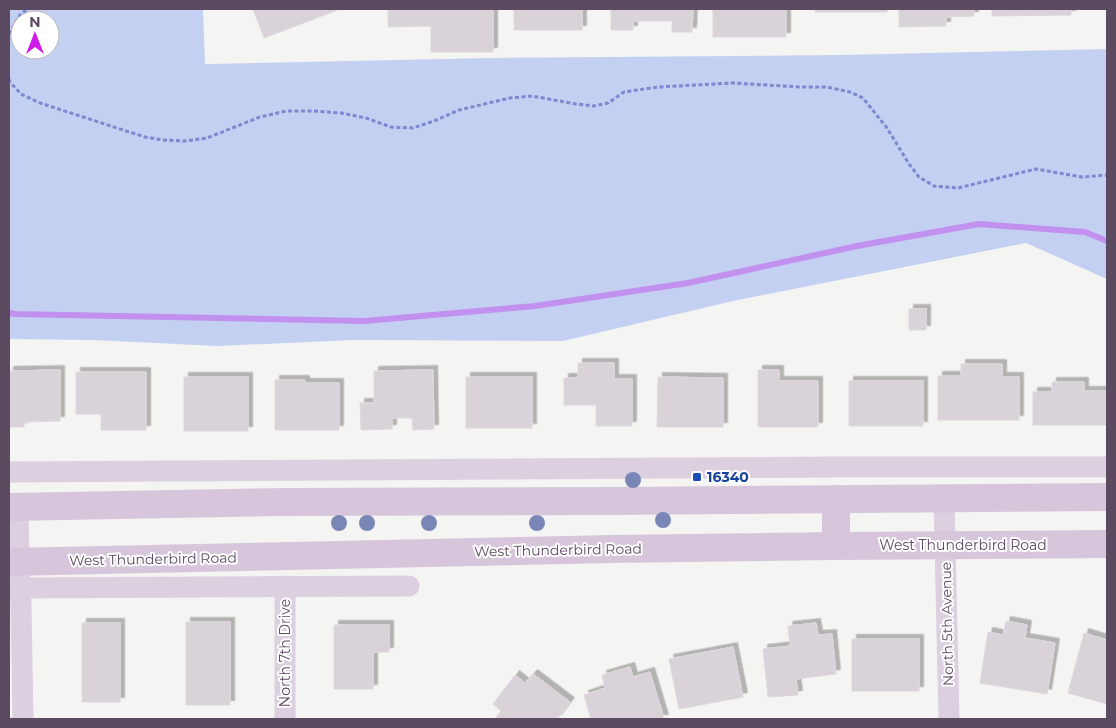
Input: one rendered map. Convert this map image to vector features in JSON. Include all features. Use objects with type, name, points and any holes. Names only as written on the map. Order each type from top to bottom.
[{"type":"main road","points":[[13,507],[294,502],[1107,497]]},
{"type":"main road","points":[[836,500],[836,546]]},
{"type":"main road","name":"West Thunderbird Road","points":[[13,571],[592,549],[1107,544]]},
{"type":"street","points":[[835,467],[836,500]]},
{"type":"street","points":[[9,472],[1107,467]]},
{"type":"street","name":"North 5th Avenue","points":[[944,499],[948,719]]},
{"type":"street","points":[[13,507],[13,571],[23,719]]},
{"type":"street","name":"West Thunderbird Road","points":[[13,571],[284,586],[409,586]]},
{"type":"street","name":"North 7th Drive","points":[[284,586],[285,719]]},
{"type":"path","points":[[9,34],[20,15],[27,9]]},
{"type":"path","points":[[9,79],[21,94],[40,103],[145,137],[185,141],[207,138],[260,117],[286,111],[341,113],[366,118],[391,127],[413,128],[434,122],[458,110],[510,98],[532,96],[594,106],[608,103],[624,92],[658,87],[733,83],[827,87],[850,92],[863,98],[887,128],[919,177],[934,186],[958,188],[1036,169],[1082,177],[1107,175]]},
{"type":"shaded area","points":[[9,9],[203,9],[205,64],[490,58],[841,55],[1107,49],[1107,279],[1026,243],[733,301],[563,341],[352,340],[218,346],[92,340],[9,339]]},
{"type":"building","points":[[253,9],[340,9],[264,38]]},
{"type":"building","points":[[388,9],[493,9],[493,52],[431,52],[431,26],[388,27]]},
{"type":"building","points":[[514,9],[582,9],[582,30],[514,30]]},
{"type":"building","points":[[611,9],[693,9],[692,32],[672,32],[672,21],[633,21],[633,30],[611,30]]},
{"type":"building","points":[[713,9],[786,9],[786,37],[713,37]]},
{"type":"building","points":[[815,9],[887,9],[887,12],[815,12]]},
{"type":"building","points":[[899,9],[974,9],[974,16],[946,17],[946,26],[899,27]]},
{"type":"building","points":[[992,9],[1071,9],[1071,15],[992,16]]},
{"type":"building","points":[[909,309],[926,309],[926,330],[909,330]]},
{"type":"building","points":[[578,363],[614,363],[614,379],[632,379],[632,426],[596,426],[596,405],[564,405],[564,378],[578,378]]},
{"type":"building","points":[[961,364],[1002,364],[1002,377],[1019,377],[1019,420],[938,420],[938,376],[961,376]]},
{"type":"building","points":[[60,370],[60,421],[24,422],[24,427],[9,427],[9,371]]},
{"type":"building","points":[[433,370],[434,429],[413,430],[412,418],[392,418],[392,429],[361,430],[360,403],[374,403],[374,371]]},
{"type":"building","points":[[758,370],[779,370],[779,381],[818,381],[818,427],[758,427]]},
{"type":"building","points":[[76,372],[146,372],[146,430],[101,430],[101,414],[76,414]]},
{"type":"building","points":[[184,377],[248,377],[248,431],[184,431]]},
{"type":"building","points":[[466,377],[532,377],[532,428],[466,428]]},
{"type":"building","points":[[658,377],[723,378],[723,427],[657,427]]},
{"type":"building","points":[[275,380],[305,380],[305,383],[339,383],[339,430],[275,430]]},
{"type":"building","points":[[849,381],[923,381],[923,426],[849,426]]},
{"type":"building","points":[[1052,382],[1084,382],[1084,391],[1107,391],[1107,425],[1033,425],[1033,392],[1052,392]]},
{"type":"building","points":[[1006,621],[1027,625],[1025,638],[1055,643],[1047,694],[980,683],[988,632],[1003,635]]},
{"type":"building","points":[[186,622],[230,622],[230,705],[186,705]]},
{"type":"building","points":[[82,623],[120,623],[120,702],[82,702]]},
{"type":"building","points":[[816,623],[818,635],[832,634],[836,674],[796,679],[798,695],[768,697],[763,649],[790,646],[788,626]]},
{"type":"building","points":[[334,625],[389,625],[389,652],[373,652],[373,689],[334,689]]},
{"type":"building","points":[[1084,633],[1107,640],[1107,704],[1068,693]]},
{"type":"building","points":[[852,639],[919,639],[919,691],[852,691]]},
{"type":"building","points":[[733,647],[743,697],[679,709],[669,659]]},
{"type":"building","points":[[630,667],[633,677],[650,672],[664,719],[591,719],[584,695],[605,688],[602,675]]},
{"type":"building","points":[[533,674],[570,702],[557,719],[495,719],[501,711],[493,704],[515,675],[525,683]]},
{"type":"waterway","points":[[9,313],[364,321],[535,306],[688,283],[857,246],[979,224],[1085,232],[1107,241]]},
{"type":"place","name":"16340","points":[[697,477]]}]
